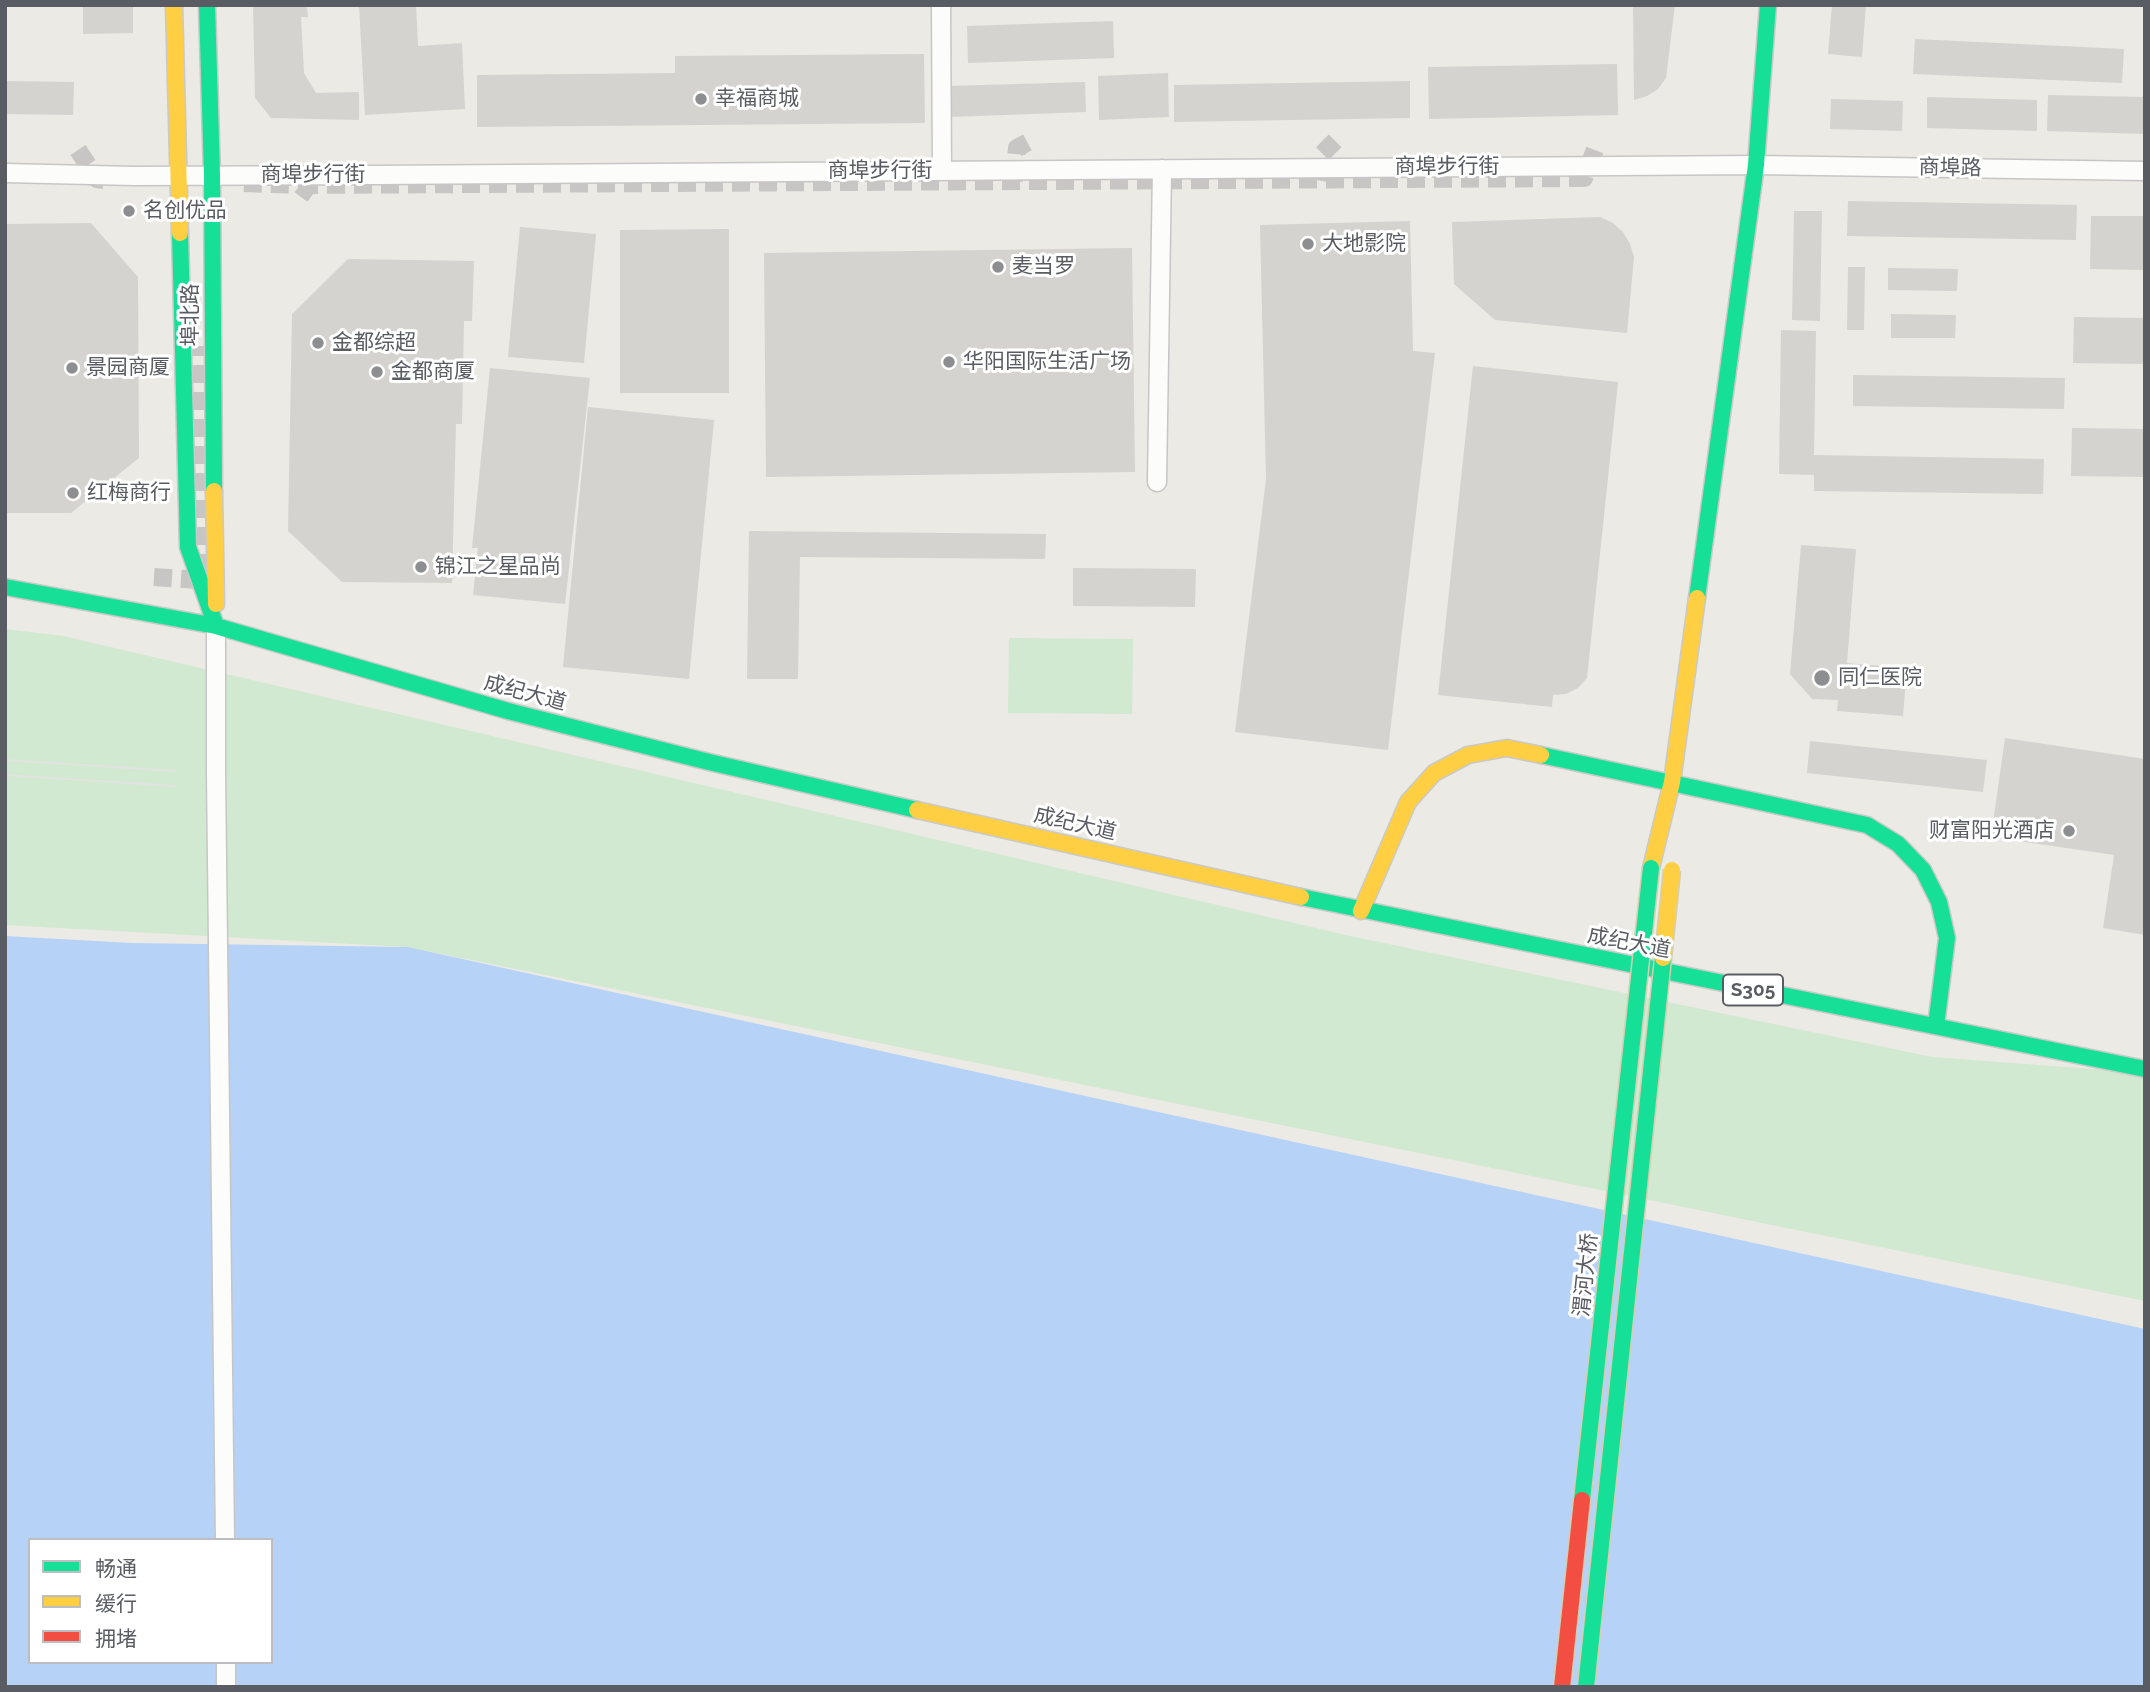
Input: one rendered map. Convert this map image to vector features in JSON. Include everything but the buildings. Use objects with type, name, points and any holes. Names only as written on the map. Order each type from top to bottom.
[{"type":"main road","points":[[174,5],[188,547],[216,626]]},
{"type":"main road","name":"埠北路","points":[[207,5],[212,176],[216,626]]},
{"type":"main road","points":[[1672,782],[1756,165],[1768,5]]},
{"type":"main road","name":"成纪大道","points":[[5,587],[216,626],[508,711],[695,759],[1362,911],[2145,1069]]},
{"type":"main road","points":[[1362,911],[1408,802],[1434,774],[1468,755],[1507,748],[1867,825],[1898,844],[1923,870],[1939,902],[1947,937],[1936,1026]]},
{"type":"main road","name":"渭河大桥","points":[[1586,1687],[1672,857],[1672,782]]},
{"type":"main road","name":"渭河大桥","points":[[1562,1687],[1651,868],[1672,782]]},
{"type":"street","points":[[941,5],[942,171]]},
{"type":"street","name":"商埠步行街","points":[[5,173],[212,176],[1756,165]]},
{"type":"street","name":"商埠路","points":[[1756,165],[2145,171]]},
{"type":"street","points":[[1157,482],[1163,169]]},
{"type":"street","points":[[216,626],[225,1538]]},
{"type":"street","points":[[226,1664],[226,1687]]},
{"type":"green space","points":[[5,629],[63,636],[1350,936],[1932,1057],[2145,1073],[2145,1301],[408,947],[5,925]]},
{"type":"green space","points":[[1009,638],[1133,639],[1132,714],[1008,713]]},
{"type":"water","points":[[5,936],[132,943],[408,947],[2145,1329],[2145,1687],[5,1687]]},
{"type":"tunnel","points":[[1317,180],[1322,154],[1336,140]]},
{"type":"tunnel","points":[[1014,181],[1017,148],[1028,142]]},
{"type":"tunnel","points":[[300,185],[1584,178],[1598,142]]},
{"type":"tunnel","points":[[78,150],[97,179],[104,180]]},
{"type":"tunnel","points":[[244,183],[300,185],[320,200]]},
{"type":"tunnel","points":[[154,577],[200,580],[200,346]]},
{"type":"tram line","points":[[5,760],[176,771]]},
{"type":"tram line","points":[[5,775],[176,786]]},
{"type":"traffic: fast","points":[[207,5],[212,175],[214,491]]},
{"type":"traffic: fast","points":[[1697,598],[1756,165],[1768,5]]},
{"type":"traffic: fast","points":[[180,233],[188,547],[216,626]]},
{"type":"traffic: fast","points":[[5,587],[216,626],[508,711],[709,762],[917,810]]},
{"type":"traffic: fast","points":[[1541,755],[1867,825],[1898,844],[1923,870],[1939,902],[1947,938],[1936,1026]]},
{"type":"traffic: fast","points":[[1582,1500],[1651,868]]},
{"type":"traffic: fast","points":[[1301,897],[2145,1069]]},
{"type":"traffic: fast","points":[[1586,1687],[1663,958]]},
{"type":"traffic: slow","points":[[174,5],[180,233]]},
{"type":"traffic: slow","points":[[214,491],[216,604]]},
{"type":"traffic: slow","points":[[1651,868],[1672,782],[1697,598]]},
{"type":"traffic: slow","points":[[1361,911],[1408,802],[1434,773],[1468,755],[1507,748],[1541,755]]},
{"type":"traffic: slow","points":[[917,810],[1301,897]]},
{"type":"traffic: slow","points":[[1663,958],[1672,870]]},
{"type":"traffic: jam","points":[[1562,1687],[1582,1500]]},
{"type":"place","name":"幸福商城","points":[[701,99]]},
{"type":"place","name":"名创优品","points":[[129,211]]},
{"type":"place","name":"大地影院","points":[[1308,244]]},
{"type":"place","name":"麦当罗","points":[[998,267]]},
{"type":"place","name":"金都综超","points":[[318,343]]},
{"type":"place","name":"华阳国际生活广场","points":[[949,362]]},
{"type":"place","name":"景园商厦","points":[[72,368]]},
{"type":"place","name":"金都商厦","points":[[377,372]]},
{"type":"place","name":"红梅商行","points":[[73,493]]},
{"type":"place","name":"锦江之星品尚","points":[[421,567]]},
{"type":"place","name":"同仁医院","points":[[1822,678]]},
{"type":"place","name":"财富阳光酒店","points":[[2069,831]]}]
